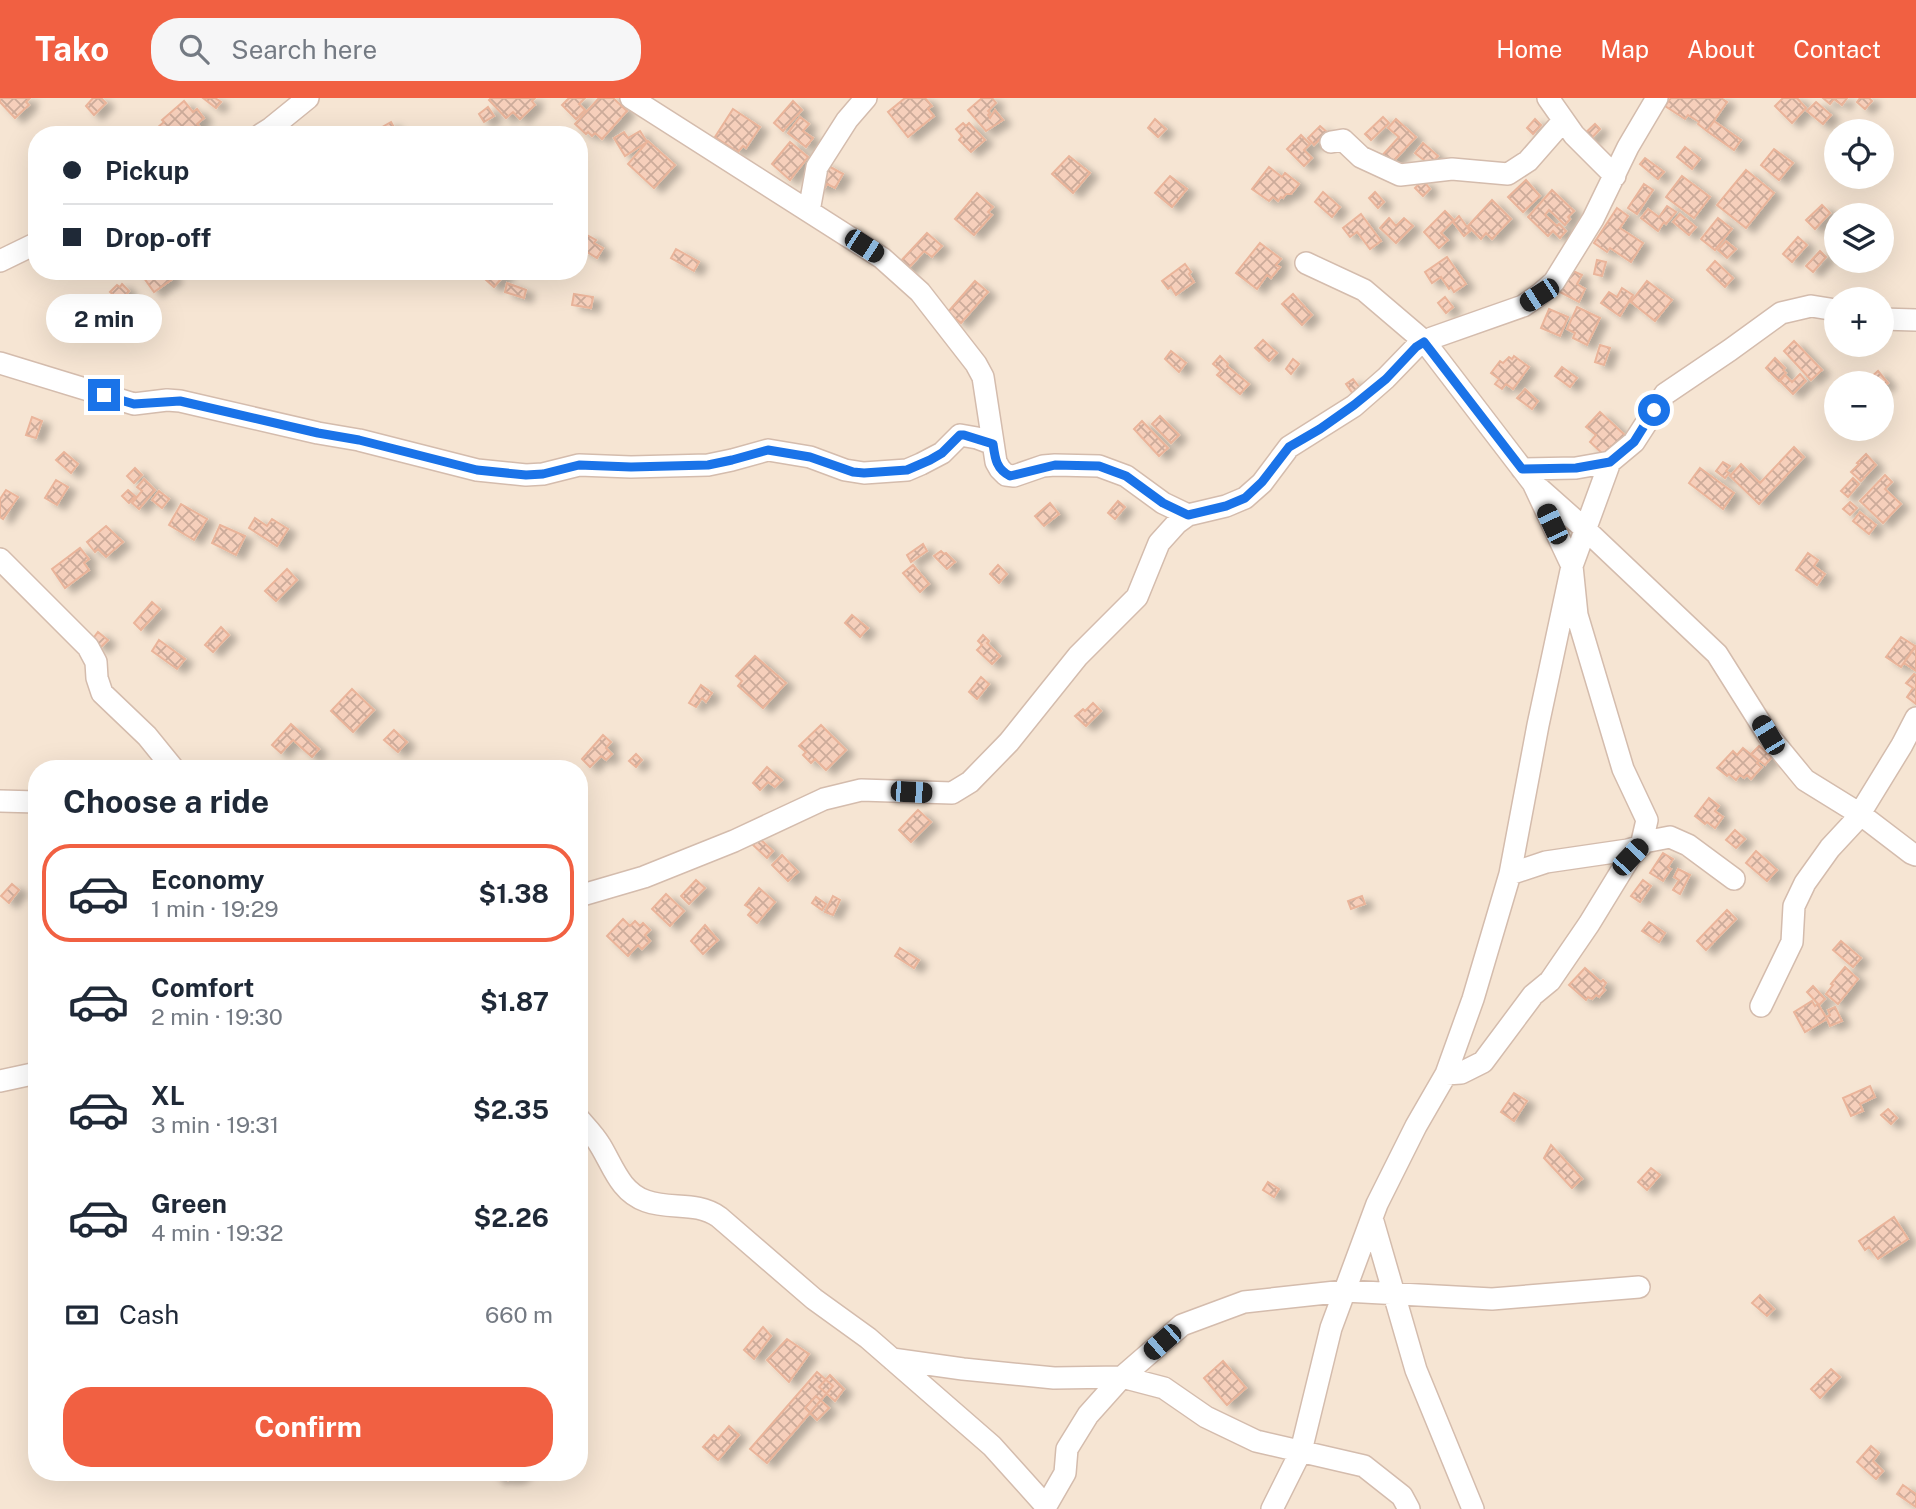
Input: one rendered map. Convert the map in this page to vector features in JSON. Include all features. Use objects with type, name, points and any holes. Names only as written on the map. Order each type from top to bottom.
[{"type":"street","points":[[273,126],[308,98]]},
{"type":"street","points":[[631,98],[882,258],[920,292],[976,364],[982,377],[996,462],[1000,470],[1010,476],[1055,465],[1099,466],[1126,476],[1163,503],[1188,515]]},
{"type":"street","points":[[809,211],[817,167],[847,120],[866,98]]},
{"type":"street","points":[[1548,98],[1574,135],[1615,176]]},
{"type":"street","points":[[588,893],[644,877],[734,841],[824,799],[861,790],[952,793],[970,782],[1009,741],[1078,656],[1129,606],[1142,587],[1159,543],[1166,533],[1188,515],[1226,506],[1245,498],[1262,482],[1289,447],[1354,405],[1386,379],[1416,347],[1522,306],[1553,282],[1593,219],[1628,147],[1657,98]]},
{"type":"street","points":[[1331,142],[1343,140],[1361,157],[1400,175],[1452,169],[1508,174],[1528,161],[1563,121]]},
{"type":"street","points":[[0,261],[28,247]]},
{"type":"street","points":[[1306,263],[1364,290],[1424,342],[1528,476],[1717,654],[1768,735],[1805,780],[1860,814],[1916,855]]},
{"type":"street","points":[[1272,1509],[1301,1451],[1331,1328],[1372,1218],[1416,1126],[1446,1074],[1472,999],[1510,874],[1572,566],[1610,462],[1634,442],[1665,394],[1781,313],[1811,306],[1824,308]]},
{"type":"street","points":[[1894,319],[1916,320]]},
{"type":"street","points":[[0,363],[134,404],[180,401],[496,473],[543,474],[579,465],[708,465],[768,450],[810,457],[845,470],[864,473],[907,470],[942,453],[960,435],[993,444]]},
{"type":"street","points":[[1528,476],[1610,462]]},
{"type":"street","points":[[1528,476],[1572,566],[1577,615],[1623,769],[1647,820],[1641,846]]},
{"type":"street","points":[[0,559],[88,648],[96,662],[102,693],[147,736],[166,760]]},
{"type":"street","points":[[1760,1006],[1792,942],[1794,906],[1804,883],[1860,814],[1916,718]]},
{"type":"street","points":[[0,801],[28,802]]},
{"type":"street","points":[[1446,1074],[1461,1073],[1483,1062],[1533,995],[1550,981],[1630,857],[1644,842],[1670,837],[1688,845],[1734,879]]},
{"type":"street","points":[[1510,874],[1546,862],[1641,846]]},
{"type":"street","points":[[0,1082],[28,1075]]},
{"type":"street","points":[[588,1130],[598,1142],[620,1184],[647,1202],[709,1210],[814,1299],[868,1338],[992,1446],[1046,1508],[1065,1474],[1067,1449],[1088,1415],[1122,1377],[1182,1325],[1244,1302],[1345,1291],[1492,1299],[1639,1287]]},
{"type":"street","points":[[1372,1218],[1416,1370],[1473,1509]]},
{"type":"street","points":[[892,1359],[1054,1378],[1122,1377],[1164,1388],[1206,1417],[1256,1441],[1364,1466],[1402,1496],[1409,1509]]},
{"type":"shaded area","points":[[0,98],[1916,98],[1916,1509],[0,1509]]},
{"type":"building","points":[[0,98],[30,98],[26,102],[29,105],[15,118],[0,102]]},
{"type":"building","points":[[93,98],[101,98],[106,103],[94,115],[86,106]]},
{"type":"building","points":[[203,98],[215,98],[221,102],[216,108]]},
{"type":"building","points":[[535,98],[532,101],[535,105],[520,119],[513,112],[506,118],[489,100]]},
{"type":"building","points":[[569,98],[585,98],[579,104],[585,110],[576,119],[562,105]]},
{"type":"building","points":[[599,98],[613,98],[627,111],[602,139],[595,133],[592,136],[588,132],[588,126],[575,124]]},
{"type":"building","points":[[905,98],[925,98],[932,106],[928,109],[934,116],[908,137],[888,112]]},
{"type":"building","points":[[982,98],[992,98],[996,103],[988,111],[990,118],[995,110],[1003,120],[986,131],[968,110]]},
{"type":"building","points":[[1671,98],[1721,98],[1727,102],[1707,131],[1688,115],[1685,119],[1665,106]]},
{"type":"building","points":[[1783,98],[1797,98],[1806,108],[1792,123],[1775,106]]},
{"type":"building","points":[[1823,98],[1847,98],[1842,105],[1834,99],[1830,104]]},
{"type":"building","points":[[1860,98],[1869,98],[1872,101],[1865,109],[1857,102]]},
{"type":"building","points":[[184,101],[193,112],[197,109],[204,118],[197,124],[199,126],[159,126],[164,122],[162,120]]},
{"type":"building","points":[[793,101],[802,110],[783,131],[774,123]]},
{"type":"building","points":[[1816,102],[1831,115],[1824,119],[1823,124],[1807,111]]},
{"type":"building","points":[[488,107],[494,116],[484,122],[479,114]]},
{"type":"building","points":[[733,109],[760,127],[746,148],[743,146],[738,152],[715,137]]},
{"type":"building","points":[[800,117],[809,124],[803,131],[813,138],[806,147],[788,133]]},
{"type":"building","points":[[1383,117],[1389,123],[1371,140],[1365,134]]},
{"type":"building","points":[[1155,119],[1166,129],[1158,137],[1148,128]]},
{"type":"building","points":[[1396,119],[1416,137],[1388,167],[1379,159],[1399,137],[1388,128]]},
{"type":"building","points":[[1535,119],[1541,125],[1533,134],[1527,128]]},
{"type":"building","points":[[1714,121],[1741,140],[1734,150],[1707,131]]},
{"type":"building","points":[[963,123],[966,126],[969,123],[985,140],[971,152],[959,140],[962,136],[956,129]]},
{"type":"building","points":[[1595,124],[1600,129],[1588,142],[1582,136]]},
{"type":"building","points":[[1320,126],[1327,132],[1314,145],[1308,138]]},
{"type":"building","points":[[640,131],[647,142],[625,156],[614,138],[624,132],[628,138]]},
{"type":"building","points":[[1301,135],[1310,144],[1304,150],[1312,158],[1304,166],[1287,149]]},
{"type":"building","points":[[648,141],[675,165],[654,188],[628,164]]},
{"type":"building","points":[[790,142],[808,157],[790,180],[772,164]]},
{"type":"building","points":[[1423,143],[1438,156],[1430,165],[1415,153]]},
{"type":"building","points":[[1685,147],[1700,159],[1692,169],[1677,157]]},
{"type":"building","points":[[1774,149],[1793,163],[1779,180],[1761,165]]},
{"type":"building","points":[[1069,156],[1090,173],[1073,193],[1052,174]]},
{"type":"building","points":[[1645,158],[1664,172],[1658,179],[1640,164]]},
{"type":"building","points":[[823,163],[843,174],[835,188],[827,184],[824,189],[813,183]]},
{"type":"building","points":[[1269,167],[1282,177],[1285,173],[1299,184],[1291,194],[1286,194],[1278,201],[1273,197],[1269,201],[1252,189]]},
{"type":"building","points":[[1746,170],[1774,193],[1746,228],[1717,205]]},
{"type":"building","points":[[1170,176],[1187,189],[1172,207],[1155,193]]},
{"type":"building","points":[[1682,176],[1710,197],[1694,218],[1666,197]]},
{"type":"building","points":[[1423,180],[1430,189],[1423,196],[1415,188]]},
{"type":"building","points":[[1526,180],[1540,196],[1523,212],[1508,197]]},
{"type":"building","points":[[1644,184],[1653,190],[1637,214],[1628,208]]},
{"type":"building","points":[[1552,190],[1574,211],[1565,225],[1549,210],[1545,215],[1566,231],[1560,238],[1553,231],[1548,236],[1528,217]]},
{"type":"building","points":[[1323,192],[1340,207],[1332,217],[1315,202]]},
{"type":"building","points":[[1375,192],[1384,202],[1378,208],[1369,198]]},
{"type":"building","points":[[977,193],[993,207],[988,212],[992,215],[974,235],[955,219]]},
{"type":"building","points":[[1492,200],[1511,219],[1492,239],[1486,233],[1481,239],[1468,226]]},
{"type":"building","points":[[1822,205],[1824,207],[1824,219],[1815,229],[1806,220]]},
{"type":"building","points":[[1667,206],[1676,212],[1658,231],[1641,218],[1648,209],[1659,217]]},
{"type":"building","points":[[1617,208],[1628,216],[1620,228],[1643,243],[1631,262],[1610,248],[1607,252],[1594,243]]},
{"type":"building","points":[[1445,211],[1454,220],[1441,233],[1448,240],[1439,248],[1424,232]]},
{"type":"building","points":[[1361,214],[1381,241],[1370,249],[1357,232],[1350,237],[1343,228]]},
{"type":"building","points":[[1680,214],[1696,227],[1689,235],[1673,222]]},
{"type":"building","points":[[1459,216],[1470,231],[1464,236],[1453,222]]},
{"type":"building","points":[[1389,218],[1396,226],[1404,218],[1413,226],[1396,243],[1380,228]]},
{"type":"building","points":[[1718,218],[1732,229],[1715,250],[1701,239]]},
{"type":"building","points":[[927,233],[942,246],[932,257],[924,251],[906,271],[898,264]]},
{"type":"building","points":[[588,236],[603,248],[597,258],[588,252]]},
{"type":"building","points":[[1798,237],[1807,245],[1792,262],[1783,254]]},
{"type":"building","points":[[1726,241],[1736,249],[1727,258],[1718,250]]},
{"type":"building","points":[[1260,243],[1281,259],[1276,265],[1280,267],[1271,278],[1267,275],[1257,289],[1236,273]]},
{"type":"building","points":[[676,249],[699,262],[694,271],[671,258]]},
{"type":"building","points":[[1820,251],[1824,255],[1824,259],[1813,272],[1806,266]]},
{"type":"building","points":[[1447,257],[1466,284],[1454,292],[1441,277],[1432,283],[1425,272]]},
{"type":"building","points":[[1597,260],[1606,262],[1602,276],[1594,274]]},
{"type":"building","points":[[1715,261],[1733,278],[1725,287],[1707,270]]},
{"type":"building","points":[[1185,264],[1194,282],[1176,295],[1171,287],[1168,289],[1162,281]]},
{"type":"building","points":[[1573,271],[1582,275],[1577,284],[1585,289],[1579,302],[1558,291],[1565,278],[1568,280]]},
{"type":"building","points":[[145,280],[171,280],[154,292]]},
{"type":"building","points":[[486,280],[500,280],[494,287]]},
{"type":"building","points":[[975,281],[988,292],[961,323],[948,312]]},
{"type":"building","points":[[1647,281],[1672,300],[1655,321],[1631,302]]},
{"type":"building","points":[[507,283],[526,290],[524,298],[505,292]]},
{"type":"building","points":[[122,284],[129,291],[121,301],[110,292]]},
{"type":"building","points":[[1622,288],[1633,295],[1620,316],[1601,303],[1609,292],[1617,297]]},
{"type":"building","points":[[574,294],[593,297],[591,308],[572,305]]},
{"type":"building","points":[[1293,294],[1312,315],[1302,325],[1282,304]]},
{"type":"building","points":[[1445,297],[1453,307],[1446,313],[1438,303]]},
{"type":"building","points":[[1577,307],[1600,318],[1587,345],[1573,338],[1575,333],[1567,329]]},
{"type":"building","points":[[1549,309],[1568,317],[1560,336],[1541,328]]},
{"type":"building","points":[[1263,340],[1277,353],[1269,361],[1255,348]]},
{"type":"building","points":[[1794,341],[1822,370],[1811,380],[1784,351]]},
{"type":"building","points":[[1600,345],[1610,348],[1604,365],[1595,362]]},
{"type":"building","points":[[1171,351],[1186,363],[1179,372],[1165,359]]},
{"type":"building","points":[[1220,356],[1227,366],[1249,384],[1240,394],[1217,375],[1221,371],[1213,364]]},
{"type":"building","points":[[1514,356],[1529,367],[1513,389],[1506,384],[1502,389],[1495,384],[1499,379],[1491,373],[1500,361],[1503,363]]},
{"type":"building","points":[[1775,358],[1785,368],[1783,370],[1786,373],[1779,381],[1766,368]]},
{"type":"building","points":[[1293,359],[1299,364],[1291,374],[1286,369]]},
{"type":"building","points":[[1562,367],[1577,378],[1570,387],[1555,376]]},
{"type":"building","points":[[1800,374],[1806,381],[1793,394],[1780,381],[1785,375],[1792,382]]},
{"type":"building","points":[[1353,379],[1360,388],[1353,394],[1346,384]]},
{"type":"building","points":[[1525,389],[1538,401],[1532,409],[1517,398]]},
{"type":"building","points":[[1600,412],[1626,436],[1614,449],[1611,446],[1603,454],[1590,442],[1596,435],[1586,427]]},
{"type":"building","points":[[1160,416],[1179,435],[1171,443],[1152,424]]},
{"type":"building","points":[[32,417],[42,421],[36,438],[26,435]]},
{"type":"building","points":[[1142,421],[1168,448],[1159,456],[1134,429]]},
{"type":"building","points":[[1794,447],[1804,457],[1759,504],[1730,476],[1741,464],[1760,483]]},
{"type":"building","points":[[64,452],[78,464],[71,473],[56,460]]},
{"type":"building","points":[[1866,454],[1876,465],[1861,481],[1851,472]]},
{"type":"building","points":[[1723,462],[1730,466],[1725,478],[1716,471]]},
{"type":"building","points":[[135,468],[142,475],[134,483],[127,476]]},
{"type":"building","points":[[1700,468],[1734,493],[1723,509],[1689,483]]},
{"type":"building","points":[[1885,475],[1892,482],[1885,489],[1901,504],[1883,523],[1860,501]]},
{"type":"building","points":[[1853,478],[1859,484],[1848,497],[1841,491]]},
{"type":"building","points":[[144,479],[155,490],[139,509],[132,503],[142,491],[137,487]]},
{"type":"building","points":[[56,480],[68,487],[57,505],[45,498]]},
{"type":"building","points":[[6,490],[18,497],[3,519],[0,517],[0,499]]},
{"type":"building","points":[[128,490],[135,496],[129,503],[122,496]]},
{"type":"building","points":[[159,491],[169,499],[162,508],[152,500]]},
{"type":"building","points":[[1118,501],[1125,507],[1115,519],[1108,513]]},
{"type":"building","points":[[1850,502],[1857,508],[1850,515],[1843,509]]},
{"type":"building","points":[[1050,503],[1059,514],[1044,526],[1035,516]]},
{"type":"building","points":[[181,504],[207,519],[194,540],[169,525]]},
{"type":"building","points":[[1860,512],[1876,525],[1869,534],[1853,521]]},
{"type":"building","points":[[255,518],[267,526],[272,519],[288,529],[277,546],[249,528]]},
{"type":"building","points":[[220,525],[245,536],[236,555],[212,543]]},
{"type":"building","points":[[106,526],[123,542],[106,557],[98,549],[95,552],[87,542]]},
{"type":"building","points":[[923,544],[927,551],[911,562],[907,555]]},
{"type":"building","points":[[80,548],[89,559],[84,563],[89,570],[65,588],[52,569]]},
{"type":"building","points":[[941,551],[955,562],[947,569],[934,556]]},
{"type":"building","points":[[1808,553],[1818,560],[1814,566],[1825,574],[1817,585],[1796,570]]},
{"type":"building","points":[[913,565],[929,584],[920,592],[903,573]]},
{"type":"building","points":[[998,565],[1007,574],[999,583],[990,574]]},
{"type":"building","points":[[287,569],[297,580],[276,601],[265,591]]},
{"type":"building","points":[[152,602],[160,609],[141,630],[134,623]]},
{"type":"building","points":[[852,615],[868,628],[860,637],[845,623]]},
{"type":"building","points":[[221,627],[229,635],[213,652],[205,645]]},
{"type":"building","points":[[98,632],[108,640],[100,648],[92,640]]},
{"type":"building","points":[[983,635],[1000,656],[992,664],[977,650],[982,645],[978,641]]},
{"type":"building","points":[[1901,637],[1915,646],[1901,667],[1886,657]]},
{"type":"building","points":[[159,640],[185,659],[177,669],[152,651]]},
{"type":"building","points":[[1916,646],[1916,671],[1904,663]]},
{"type":"building","points":[[755,656],[786,683],[763,708],[738,686],[742,681],[736,676]]},
{"type":"building","points":[[1914,674],[1916,704],[1907,697],[1913,688],[1906,683]]},
{"type":"building","points":[[981,677],[989,684],[977,699],[969,692]]},
{"type":"building","points":[[701,685],[712,693],[706,702],[702,698],[696,707],[689,703]]},
{"type":"building","points":[[352,689],[374,710],[353,732],[331,711]]},
{"type":"building","points":[[1093,703],[1101,711],[1086,726],[1075,716]]},
{"type":"building","points":[[291,724],[319,749],[312,757],[293,740],[281,753],[272,745]]},
{"type":"building","points":[[821,725],[846,750],[826,770],[815,759],[811,763],[803,755],[806,752],[799,746]]},
{"type":"building","points":[[394,730],[407,742],[398,752],[384,740]]},
{"type":"building","points":[[603,735],[611,742],[606,748],[612,754],[606,760],[601,756],[590,767],[588,760],[582,759]]},
{"type":"building","points":[[1759,746],[1772,757],[1765,765],[1751,754]]},
{"type":"building","points":[[1743,748],[1759,761],[1757,763],[1762,767],[1751,779],[1747,775],[1744,778],[1740,775],[1736,780],[1717,768],[1733,751],[1737,755]]},
{"type":"building","points":[[636,754],[642,760],[636,767],[629,761]]},
{"type":"building","points":[[767,767],[782,780],[775,787],[768,782],[760,790],[753,783]]},
{"type":"building","points":[[1709,798],[1719,806],[1715,811],[1723,817],[1715,828],[1695,816]]},
{"type":"building","points":[[918,810],[931,822],[911,842],[899,830]]},
{"type":"building","points":[[1735,830],[1745,839],[1736,848],[1726,840]]},
{"type":"building","points":[[759,838],[773,851],[767,858],[753,845]]},
{"type":"building","points":[[1756,851],[1777,870],[1767,881],[1746,863]]},
{"type":"building","points":[[1663,853],[1673,859],[1668,867],[1671,869],[1663,881],[1650,873]]},
{"type":"building","points":[[782,855],[798,872],[788,881],[772,865]]},
{"type":"building","points":[[1678,869],[1690,875],[1680,894],[1673,890],[1679,880],[1674,877]]},
{"type":"building","points":[[696,880],[705,888],[689,904],[681,896]]},
{"type":"building","points":[[1643,880],[1651,886],[1640,902],[1631,896]]},
{"type":"building","points":[[12,884],[19,890],[9,903],[1,896]]},
{"type":"building","points":[[759,888],[775,902],[757,923],[748,915],[752,910],[745,905]]},
{"type":"building","points":[[666,894],[684,911],[670,926],[652,909]]},
{"type":"building","points":[[833,896],[840,900],[833,915],[825,912]]},
{"type":"building","points":[[1362,896],[1365,904],[1351,909],[1348,901]]},
{"type":"building","points":[[816,897],[826,904],[822,910],[812,903]]},
{"type":"building","points":[[1727,910],[1736,919],[1706,950],[1697,941]]},
{"type":"building","points":[[623,919],[630,926],[635,921],[640,926],[643,923],[650,930],[645,935],[650,941],[642,949],[638,945],[628,956],[607,936]]},
{"type":"building","points":[[1649,922],[1665,933],[1659,942],[1642,931]]},
{"type":"building","points":[[705,925],[718,940],[703,954],[691,941]]},
{"type":"building","points":[[1841,941],[1861,958],[1853,967],[1833,950]]},
{"type":"building","points":[[900,948],[919,960],[914,968],[895,956]]},
{"type":"building","points":[[1845,967],[1858,979],[1838,1004],[1826,994]]},
{"type":"building","points":[[1585,968],[1606,983],[1603,988],[1605,990],[1599,997],[1596,995],[1586,1000],[1569,985]]},
{"type":"building","points":[[1813,986],[1825,999],[1819,1005],[1807,992]]},
{"type":"building","points":[[1812,1001],[1815,1006],[1818,1004],[1827,1019],[1805,1032],[1794,1012]]},
{"type":"building","points":[[1835,1007],[1842,1021],[1830,1026],[1826,1017],[1830,1015],[1828,1010]]},
{"type":"building","points":[[1870,1086],[1875,1097],[1860,1104],[1863,1111],[1851,1116],[1843,1098]]},
{"type":"building","points":[[1514,1093],[1527,1101],[1514,1121],[1501,1112]]},
{"type":"building","points":[[1888,1109],[1897,1118],[1891,1124],[1881,1115]]},
{"type":"building","points":[[1551,1145],[1582,1179],[1572,1188],[1544,1158]]},
{"type":"building","points":[[1651,1168],[1660,1175],[1647,1190],[1638,1182]]},
{"type":"building","points":[[1268,1182],[1279,1189],[1274,1197],[1263,1190]]},
{"type":"building","points":[[1894,1217],[1908,1239],[1878,1259],[1869,1247],[1865,1250],[1859,1241]]},
{"type":"building","points":[[1760,1295],[1774,1309],[1767,1316],[1752,1303]]},
{"type":"building","points":[[763,1327],[771,1336],[754,1359],[744,1350]]},
{"type":"building","points":[[787,1339],[809,1354],[789,1382],[767,1360]]},
{"type":"building","points":[[1223,1361],[1246,1388],[1227,1405],[1204,1378]]},
{"type":"building","points":[[1831,1369],[1840,1377],[1820,1398],[1811,1389]]},
{"type":"building","points":[[817,1372],[833,1386],[767,1463],[750,1449]]},
{"type":"building","points":[[830,1375],[844,1389],[835,1401],[819,1387]]},
{"type":"building","points":[[816,1396],[829,1408],[817,1420],[805,1408]]},
{"type":"building","points":[[729,1426],[739,1435],[718,1460],[703,1447],[714,1435],[718,1439]]},
{"type":"building","points":[[1871,1446],[1879,1453],[1873,1461],[1883,1471],[1876,1479],[1857,1462]]},
{"type":"building","points":[[1903,1485],[1916,1494],[1916,1507],[1897,1494]]},
{"type":"route","points":[[104,395],[134,404],[180,401],[359,440],[477,470],[526,475],[543,474],[579,465],[708,465],[768,450],[810,457],[853,472],[907,470],[942,453],[960,435],[964,435],[993,444],[1000,470],[1010,476],[1025,474],[1043,466],[1099,466],[1126,476],[1163,503],[1188,515],[1226,506],[1245,498],[1262,482],[1289,447],[1354,405],[1424,342],[1522,469],[1576,468],[1610,462],[1634,442],[1654,410]]}]
